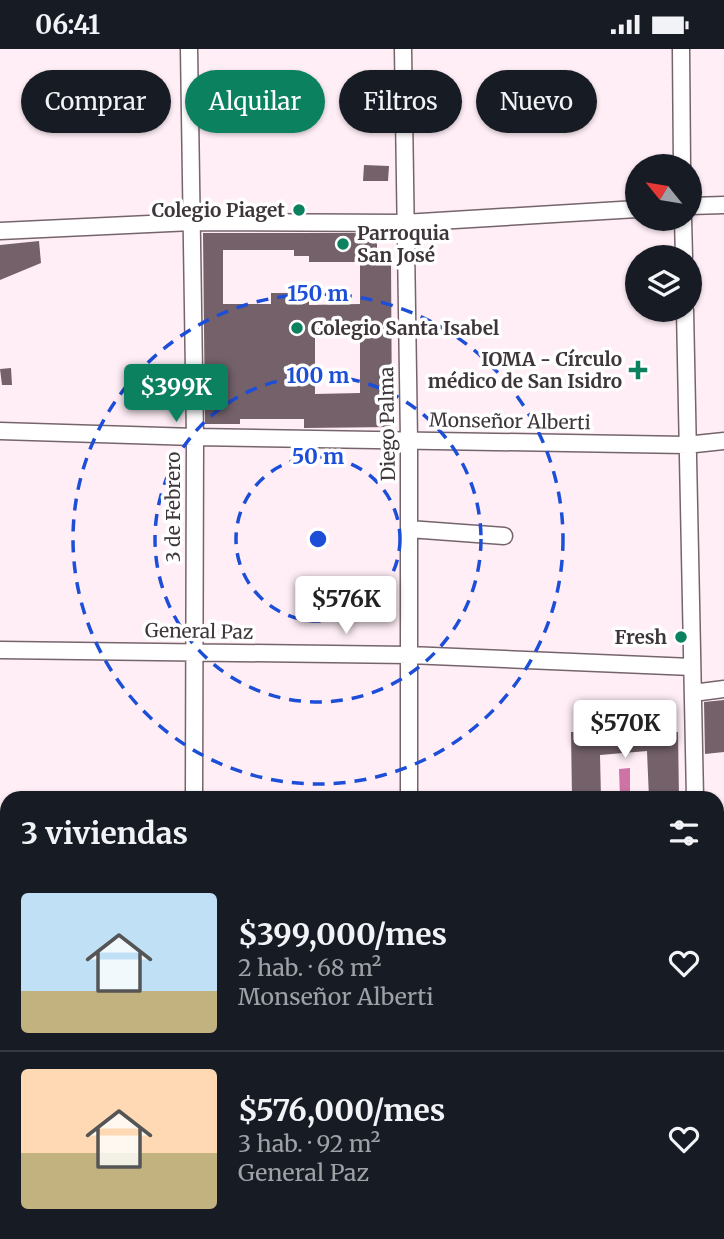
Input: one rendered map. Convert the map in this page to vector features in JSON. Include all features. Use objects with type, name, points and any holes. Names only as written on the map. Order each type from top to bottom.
[{"type":"street","name":"3 de Febrero","points":[[189,49],[194,437],[194,791]]},
{"type":"street","name":"Diego Palma","points":[[402,49],[409,440],[409,791]]},
{"type":"street","points":[[681,49],[682,154]]},
{"type":"street","points":[[702,206],[724,205]]},
{"type":"street","points":[[0,231],[192,222],[404,223],[625,210]]},
{"type":"street","points":[[684,322],[695,791]]},
{"type":"street","name":"Monseñor Alberti","points":[[0,431],[686,446],[724,441]]},
{"type":"street","points":[[409,529],[504,536]]},
{"type":"street","name":"General Paz","points":[[0,650],[409,655],[692,667]]},
{"type":"street","points":[[693,693],[724,689]]},
{"type":"shaded area","points":[[630,768],[630,791],[620,791],[619,769]]},
{"type":"building","points":[[364,165],[389,166],[388,181],[363,181]]},
{"type":"building","name":"Colegio Santa Isabel","points":[[203,233],[377,233],[377,262],[391,261],[392,427],[304,428],[304,419],[240,419],[240,424],[205,424]],"holes":[[[223,250],[294,250],[294,256],[309,256],[309,262],[360,262],[360,304],[309,305],[309,293],[271,293],[271,304],[223,304]],[[360,330],[360,393],[315,394],[315,331]]]},
{"type":"building","points":[[39,241],[41,263],[0,280],[0,245]]},
{"type":"building","points":[[11,368],[12,385],[2,385],[0,369]]},
{"type":"building","points":[[724,700],[724,752],[705,754],[704,702]]},
{"type":"building","points":[[571,732],[678,732],[679,791],[649,791],[647,751],[600,755],[601,791],[572,791]]},
{"type":"place","name":"Colegio Piaget","points":[[299,210]]},
{"type":"place","name":"Parroquia San José","points":[[343,244]]},
{"type":"place","name":"Colegio Santa Isabel","points":[[297,328]]},
{"type":"place","name":"IOMA - Círculo médico de San Isidro","points":[[638,370]]},
{"type":"place","name":"Fresh","points":[[681,637]]}]
